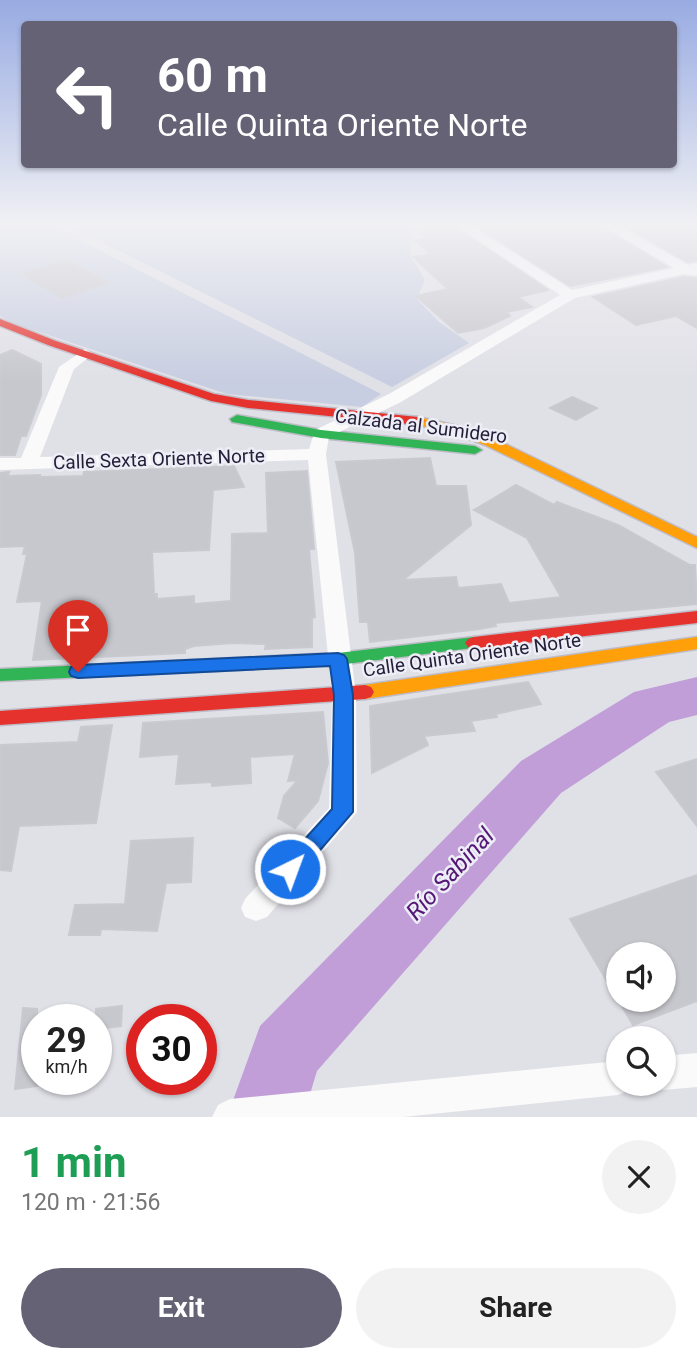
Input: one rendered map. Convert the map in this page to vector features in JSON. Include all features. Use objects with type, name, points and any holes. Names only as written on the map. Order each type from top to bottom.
[{"type":"main road","name":"Calzada al Sumidero","points":[[1,328],[85,354],[197,394],[249,404],[366,412],[423,422],[496,443],[522,460]]},
{"type":"main road","name":"Calzada al Sumidero","points":[[1,328],[56,363],[90,376]]},
{"type":"main road","name":"Calzada al Sumidero","points":[[213,414],[319,444],[471,449],[522,460]]},
{"type":"main road","points":[[522,460],[697,543]]},
{"type":"main road","name":"Calle Quinta Oriente Norte","points":[[0,675],[338,659],[697,617]]},
{"type":"main road","name":"Calle Quinta Oriente Norte","points":[[0,718],[344,695],[697,643]]},
{"type":"street","points":[[539,275],[570,295]]},
{"type":"street","points":[[256,908],[343,812],[344,695],[338,659],[319,444],[366,412],[570,295],[672,275]]},
{"type":"street","points":[[29,463],[56,363],[85,354]]},
{"type":"street","name":"Calle Sexta Oriente Norte","points":[[0,464],[319,444]]},
{"type":"street","points":[[676,1072],[697,1070]]},
{"type":"street","points":[[230,1117],[606,1079]]},
{"type":"shaded area","points":[[0,275],[148,275],[381,394],[362,407],[227,394],[15,324],[0,316]]},
{"type":"shaded area","points":[[168,275],[422,275],[425,280],[417,299],[439,322],[469,343],[392,387]]},
{"type":"building","points":[[23,275],[94,275],[108,283],[62,298]]},
{"type":"building","points":[[433,275],[526,275],[548,290],[518,297],[532,307],[506,312],[510,316],[484,328],[458,333],[416,296],[448,289]]},
{"type":"building","points":[[553,275],[626,275],[570,286]]},
{"type":"building","points":[[684,277],[697,278],[697,328],[676,316],[636,325],[593,297]]},
{"type":"building","points":[[12,350],[41,364],[41,395],[26,436],[21,436],[15,455],[0,455],[0,355]]},
{"type":"building","points":[[572,397],[597,408],[576,420],[550,408]]},
{"type":"building","points":[[430,458],[436,486],[466,486],[471,525],[403,580],[456,577],[458,588],[501,584],[509,603],[561,597],[527,538],[474,510],[516,485],[554,505],[557,502],[618,525],[690,565],[695,565],[697,604],[495,623],[496,626],[480,629],[370,642],[368,622],[360,622],[355,553],[336,462]]},
{"type":"building","points":[[234,466],[244,487],[213,490],[209,550],[152,552],[154,594],[157,594],[157,599],[194,596],[194,604],[231,601],[232,534],[268,533],[266,473],[307,471],[314,549],[309,549],[315,617],[312,618],[312,647],[265,649],[266,644],[233,643],[194,646],[185,649],[185,653],[33,660],[42,601],[17,602],[27,554],[23,554],[25,546],[0,547],[0,473],[9,472],[8,476],[83,476],[84,472]]},
{"type":"building","points":[[528,682],[541,704],[496,714],[497,717],[471,721],[475,731],[424,736],[428,745],[372,773],[370,706]]},
{"type":"building","points":[[323,712],[328,763],[318,801],[295,828],[278,818],[284,796],[298,780],[288,781],[295,754],[250,757],[251,783],[212,786],[212,782],[176,784],[179,754],[140,757],[143,723]]},
{"type":"building","points":[[112,725],[96,823],[19,826],[11,871],[0,870],[0,745],[78,742],[81,727]]},
{"type":"building","points":[[697,759],[697,826],[656,772]]},
{"type":"building","points":[[193,838],[191,882],[166,883],[157,931],[101,929],[100,935],[69,935],[75,905],[125,904],[131,841]]},
{"type":"building","points":[[697,875],[697,1001],[676,1009],[676,942],[606,942],[606,980],[570,919]]},
{"type":"building","points":[[122,1006],[121,1026],[112,1027],[112,1007]]},
{"type":"building","points":[[625,1012],[668,1012],[633,1025]]},
{"type":"building","points":[[21,1028],[21,1088],[15,1089]]},
{"type":"waterway","name":"Río Sabinal","points":[[265,1117],[286,1051],[541,777],[653,706],[697,696]]},
{"type":"traffic: fast","points":[[237,419],[321,434],[475,450]]},
{"type":"traffic: fast","points":[[0,675],[338,659],[474,643]]},
{"type":"traffic: slow","points":[[418,421],[457,430],[490,442],[697,543]]},
{"type":"traffic: slow","points":[[365,692],[697,643]]},
{"type":"traffic: jam","points":[[0,322],[52,343],[211,397],[248,404],[418,421]]},
{"type":"traffic: jam","points":[[474,643],[697,617]]},
{"type":"traffic: jam","points":[[0,718],[365,692]]},
{"type":"route","points":[[78,672],[338,659],[344,695],[343,812],[290,869]]}]
